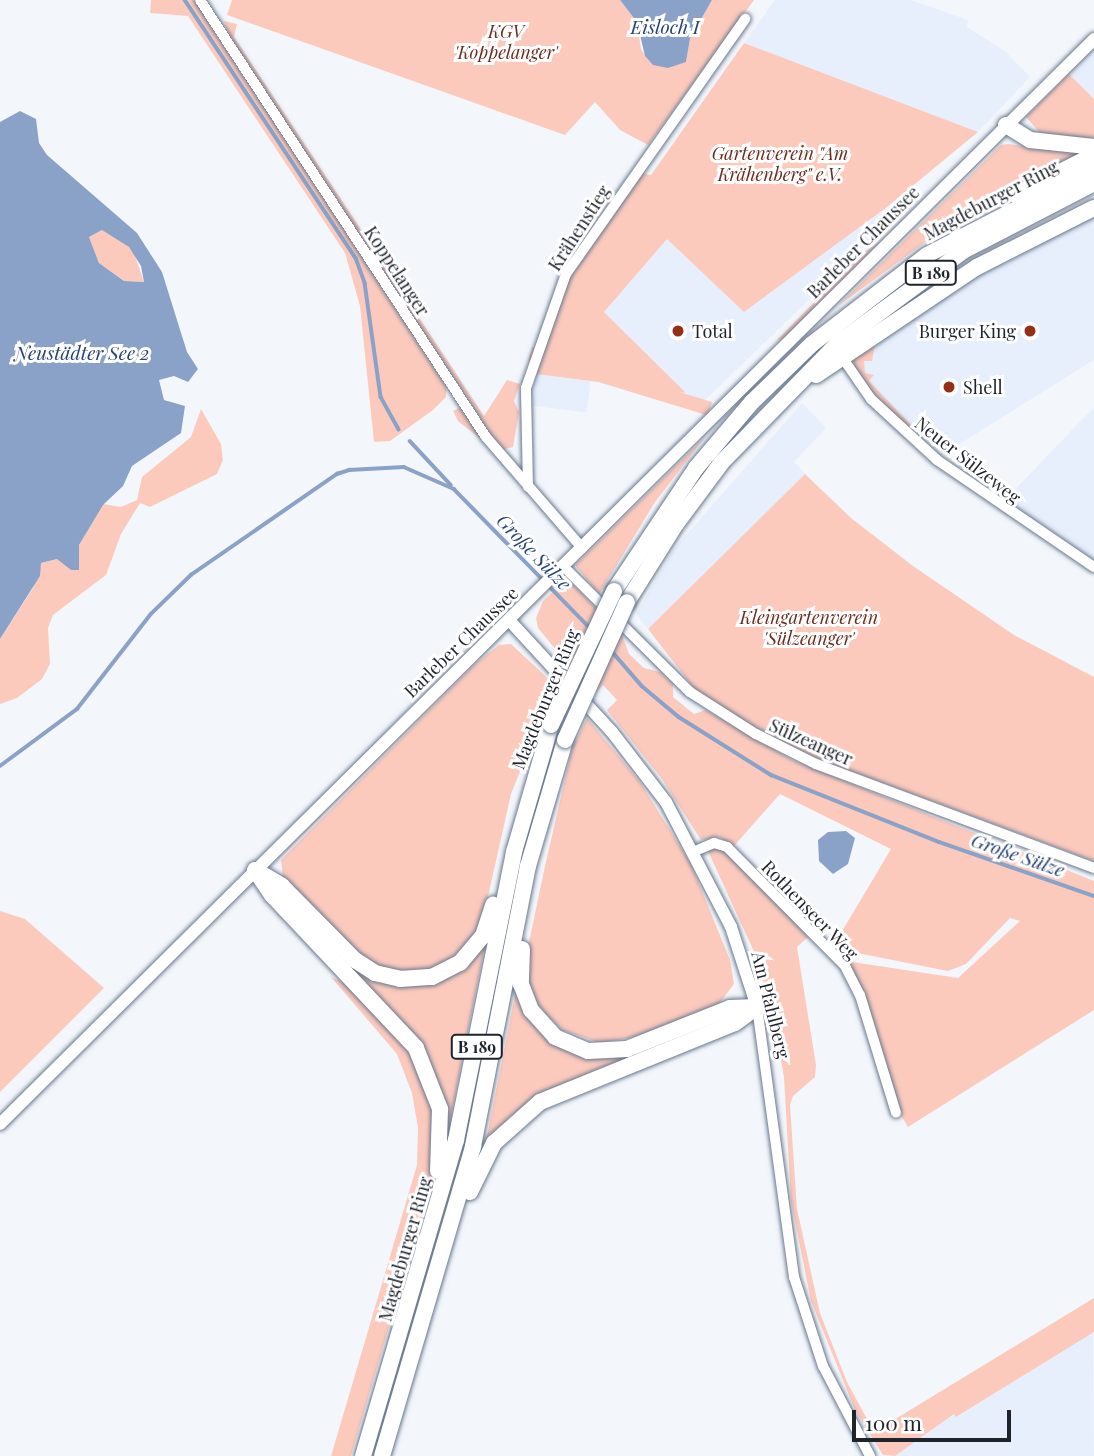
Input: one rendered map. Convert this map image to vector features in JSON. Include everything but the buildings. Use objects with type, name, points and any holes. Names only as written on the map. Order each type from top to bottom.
[{"type":"highway","points":[[1006,125],[1030,140],[1094,147]]},
{"type":"highway","points":[[958,238],[967,223],[1094,155]]},
{"type":"highway","name":"Magdeburger Ring","points":[[363,1456],[428,1239],[471,1074],[514,852],[551,725],[614,591],[684,483],[772,381],[887,283],[958,238],[1094,169]]},
{"type":"highway","name":"Magdeburger Ring","points":[[382,1456],[443,1252],[484,1097],[523,891],[565,740],[627,602],[698,494],[787,391],[855,329],[947,261],[1094,183]]},
{"type":"highway","points":[[787,391],[805,385],[842,357],[977,267],[1094,208]]},
{"type":"highway","points":[[256,870],[282,886],[362,965],[384,976],[410,980],[445,972],[475,947],[489,920],[503,860],[514,852]]},
{"type":"highway","points":[[256,870],[272,895],[398,1026],[426,1066],[439,1101],[442,1129],[438,1173],[424,1222],[428,1239]]},
{"type":"highway","points":[[523,891],[527,908],[520,964],[524,993],[542,1026],[570,1045],[598,1052],[627,1049],[730,1008],[757,1007]]},
{"type":"highway","points":[[443,1252],[454,1244],[488,1153],[526,1112],[573,1087],[735,1023],[757,1007]]},
{"type":"street","name":"Koppelanger","points":[[200,0],[486,438],[582,548]]},
{"type":"street","name":"Krähenstieg","points":[[528,487],[526,388],[566,274],[745,19]]},
{"type":"street","name":"Barleber Chaussee","points":[[0,1124],[1094,39]]},
{"type":"street","name":"Neuer Sülzeweg","points":[[842,357],[871,399],[937,460],[1094,567]]},
{"type":"street","name":"Sülzeanger","points":[[563,566],[690,692],[756,734],[816,764],[1094,868]]},
{"type":"street","name":"Am Pfahlberg","points":[[509,620],[635,760],[695,851],[731,927],[757,1007],[794,1277],[823,1366],[870,1456]]},
{"type":"street","name":"Rothenseer Weg","points":[[695,851],[714,843],[725,846],[845,966],[860,995],[896,1113]]},
{"type":"shaded area","points":[[775,0],[911,0],[968,20],[967,27],[1006,52],[1030,77],[978,132],[744,43]]},
{"type":"shaded area","points":[[1094,50],[1094,99],[1069,74]]},
{"type":"shaded area","points":[[887,207],[899,213],[699,406],[604,312],[667,238],[744,312]]},
{"type":"shaded area","points":[[1094,214],[1094,360],[940,456],[864,383],[857,354],[953,290]]},
{"type":"shaded area","points":[[536,374],[591,381],[587,412],[532,406]]},
{"type":"shaded area","points":[[802,403],[826,428],[794,462],[805,474],[648,629],[636,614],[673,550]]},
{"type":"shaded area","points":[[1094,407],[1094,560],[1003,502]]},
{"type":"shaded area","points":[[1093,1330],[1094,1456],[895,1456],[954,1414],[957,1417]]},
{"type":"green space","points":[[151,0],[196,0],[447,381],[446,397],[433,410],[390,441],[374,442],[360,306],[345,253],[188,16],[150,13]]},
{"type":"green space","name":"KGV 'Koppelanger'","points":[[232,0],[620,0],[637,22],[641,49],[649,61],[686,62],[690,39],[712,0],[754,0],[648,145],[620,130],[595,102],[565,135],[227,15]]},
{"type":"green space","points":[[224,21],[237,24],[234,37],[484,416],[507,380],[520,384],[514,401],[519,412],[513,447],[501,450],[229,37]]},
{"type":"green space","name":"Gartenverein \"Am Krähenberg\" e.V.","points":[[744,43],[978,132],[887,207],[744,312],[667,239],[604,312],[686,393],[536,374],[569,278],[642,173],[651,175]]},
{"type":"green space","points":[[1069,74],[1094,99],[1094,138],[1060,139],[1039,132],[1026,117]]},
{"type":"green space","points":[[1001,145],[1085,153],[939,232],[838,306]]},
{"type":"green space","points":[[102,230],[122,239],[134,253],[144,282],[124,281],[99,263],[89,237]]},
{"type":"green space","points":[[880,242],[783,339],[777,340],[863,253]]},
{"type":"green space","points":[[875,345],[872,361],[864,361],[865,373],[874,375],[869,381],[913,427],[920,422],[918,430],[912,431],[873,395],[854,367],[854,356]]},
{"type":"green space","points":[[532,347],[712,402],[708,415],[528,360]]},
{"type":"green space","points":[[461,407],[482,440],[458,421],[453,411]]},
{"type":"green space","points":[[201,409],[221,444],[223,460],[217,474],[150,507],[140,503],[121,534],[106,575],[53,615],[48,628],[50,664],[42,679],[17,698],[0,704],[0,639],[33,588],[41,563],[57,559],[79,570],[79,545],[103,504],[121,507],[137,500],[142,477],[191,437]]},
{"type":"green space","points":[[705,437],[655,502],[599,594],[575,565]]},
{"type":"green space","name":"Kleingartenverein 'Sülzeanger'","points":[[805,474],[851,518],[913,566],[1014,635],[1094,677],[1094,861],[805,754],[714,704],[693,687],[648,629]]},
{"type":"green space","points":[[567,578],[623,637],[629,654],[644,668],[660,672],[673,684],[673,697],[694,714],[706,710],[792,760],[1094,881],[1094,1010],[908,1127],[892,1100],[860,986],[846,961],[958,978],[1020,921],[1010,918],[966,964],[948,971],[832,948],[891,849],[780,794],[734,846],[719,837],[701,840],[662,779],[607,710],[617,700],[603,685],[593,695],[538,628],[536,618],[543,601]]},
{"type":"green space","points":[[511,644],[555,685],[511,794],[485,910],[476,933],[449,961],[424,971],[384,969],[361,957],[283,878],[281,860],[475,664],[499,645]]},
{"type":"green space","points":[[587,718],[640,782],[691,864],[730,960],[734,984],[719,1004],[640,1036],[600,1043],[562,1030],[536,1004],[528,985],[528,947],[545,866],[572,749]]},
{"type":"green space","points":[[714,848],[723,850],[748,873],[808,937],[797,947],[816,1065],[815,1077],[793,1096],[790,1105],[797,1209],[820,1313],[847,1382],[874,1432],[1094,1298],[1094,1332],[956,1417],[954,1414],[895,1456],[883,1455],[855,1410],[811,1301],[791,1201],[784,1077],[772,1012],[756,956],[708,851]]},
{"type":"green space","points":[[0,911],[25,919],[104,988],[0,1092]]},
{"type":"green space","points":[[326,941],[401,984],[485,945],[448,1132],[435,1074]]},
{"type":"green space","points":[[331,977],[356,988],[413,1050],[436,1109],[434,1174],[351,1456],[331,1456],[417,1165],[418,1128],[412,1093],[397,1054]]},
{"type":"green space","points":[[516,990],[579,1054],[726,1020],[584,1076],[485,1146]]},
{"type":"water","name":"Eisloch I","points":[[620,0],[712,0],[690,39],[686,62],[668,68],[653,65],[645,56],[637,22]]},
{"type":"water","name":"Neustädter See 2","points":[[20,111],[36,119],[39,143],[47,155],[137,233],[162,272],[187,352],[198,369],[188,382],[174,376],[159,380],[164,400],[185,406],[181,433],[132,466],[123,486],[103,505],[79,545],[79,570],[71,570],[57,559],[41,563],[40,576],[0,639],[0,122]],"holes":[[[102,230],[129,247],[141,266],[144,282],[124,281],[99,263],[89,237]]]},
{"type":"water","points":[[846,831],[855,838],[848,864],[833,874],[819,861],[818,840],[828,832]]},
{"type":"waterway","points":[[185,0],[356,258],[365,283],[381,397],[399,429]]},
{"type":"waterway","points":[[410,441],[451,485]]},
{"type":"waterway","name":"Große Sülze","points":[[0,766],[77,709],[151,614],[191,575],[337,474],[349,470],[404,467],[454,489],[590,628]]},
{"type":"waterway","name":"Große Sülze","points":[[610,649],[642,686],[679,717],[771,775],[939,842],[1094,896]]},
{"type":"place","name":"Total","points":[[678,331]]},
{"type":"place","name":"Burger King","points":[[1030,331]]},
{"type":"place","name":"Shell","points":[[949,387]]}]
